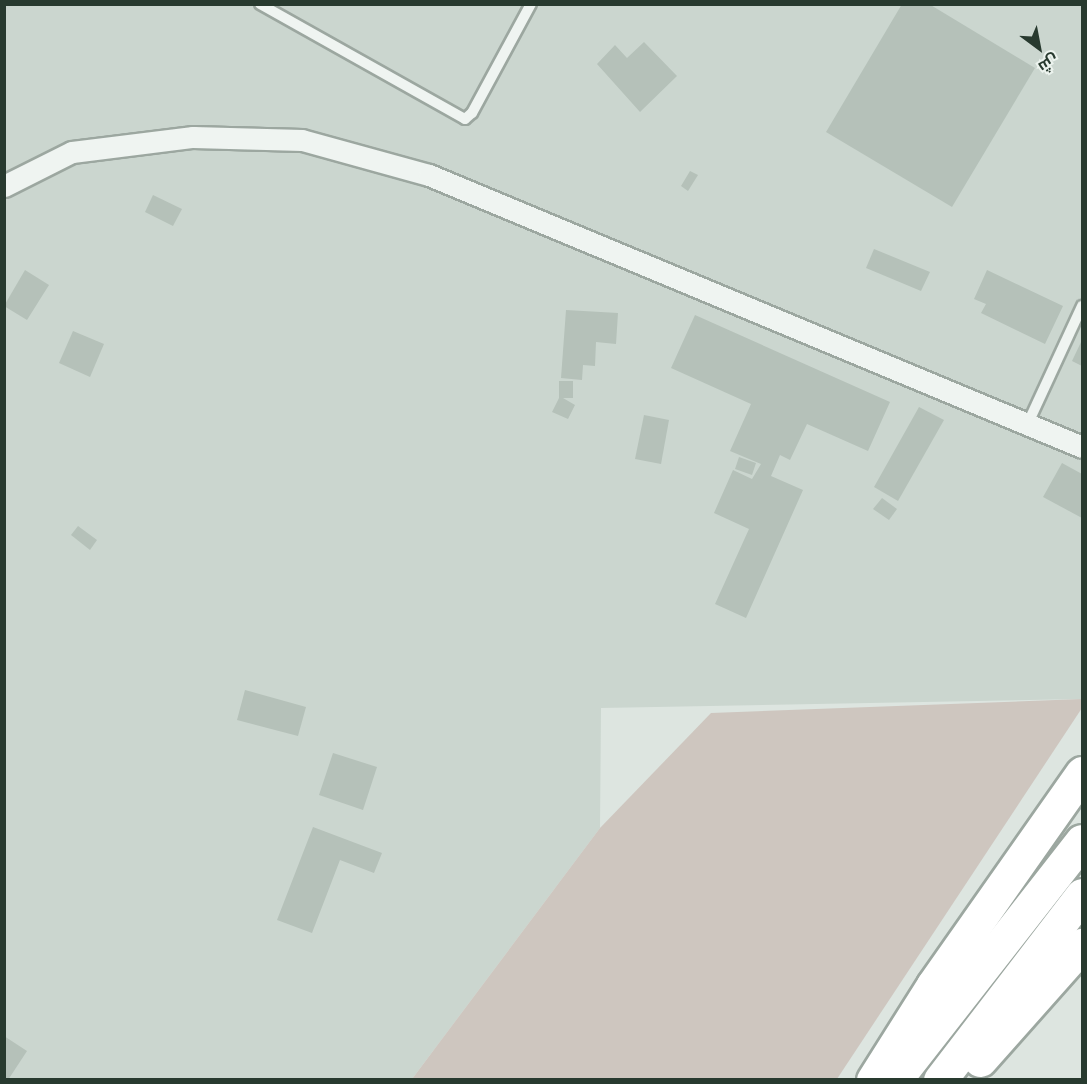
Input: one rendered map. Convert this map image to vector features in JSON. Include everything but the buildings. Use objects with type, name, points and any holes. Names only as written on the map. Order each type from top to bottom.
[{"type":"highway","points":[[873,1080],[933,985],[1083,773]]},
{"type":"highway","points":[[896,1080],[1083,841]]},
{"type":"highway","points":[[940,1080],[1083,896]]},
{"type":"highway","points":[[962,1080],[1083,945]]},
{"type":"street","points":[[4,186],[72,152],[193,137],[302,140],[429,175],[1083,447]]},
{"type":"lane","points":[[260,4],[465,119],[472,113],[531,4]]},
{"type":"lane","points":[[1028,423],[1083,306]]},
{"type":"shaded area","points":[[5,5],[1082,5],[1082,699],[601,708],[600,828],[412,1079],[5,1080]]},
{"type":"shaded area","points":[[1082,699],[1082,708],[837,1079],[412,1079],[600,828],[711,713]]}]
